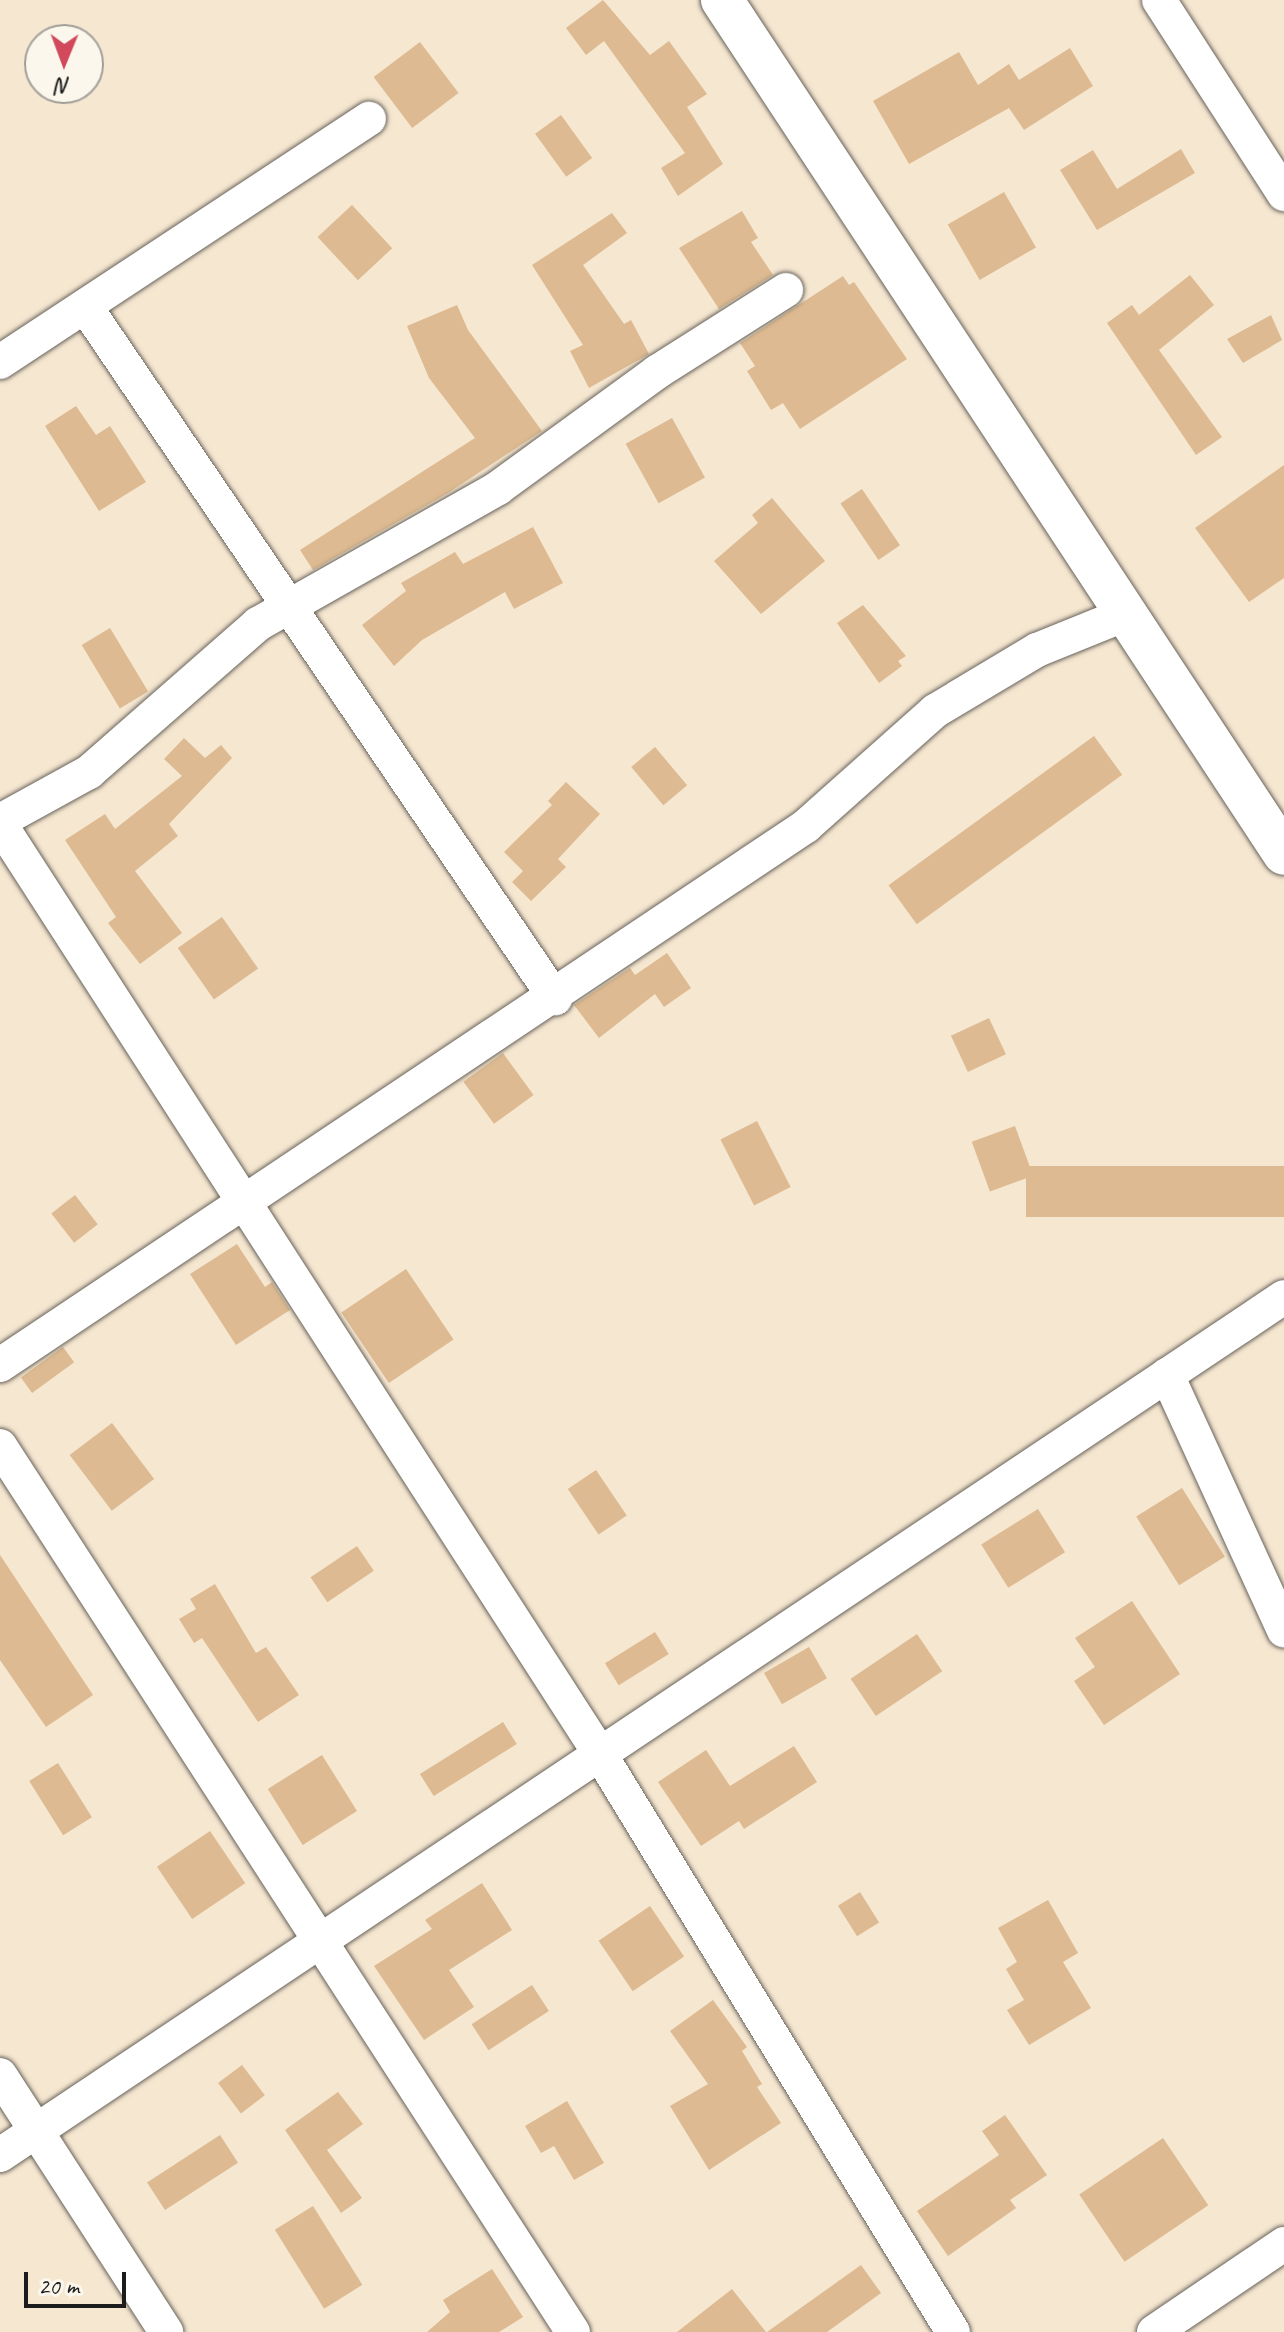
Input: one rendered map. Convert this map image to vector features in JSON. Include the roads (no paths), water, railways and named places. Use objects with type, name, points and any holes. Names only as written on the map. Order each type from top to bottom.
[{"type":"street","points":[[722,0],[1284,854]]},
{"type":"street","points":[[1159,0],[1284,194]]},
{"type":"street","points":[[0,362],[369,119]]},
{"type":"street","points":[[786,290],[657,372],[498,488],[258,624],[89,772],[4,840],[243,1199],[600,1754],[953,2332]]},
{"type":"street","points":[[85,306],[555,998]]},
{"type":"street","points":[[0,1365],[243,1199],[555,998],[806,826],[935,711],[1037,650],[1126,614]]},
{"type":"street","points":[[0,2155],[1284,1297]]},
{"type":"street","points":[[1167,1375],[1284,1630]]},
{"type":"street","points":[[0,1446],[573,2332]]},
{"type":"street","points":[[0,2075],[166,2332]]},
{"type":"street","points":[[1154,2332],[1284,2244]]}]
